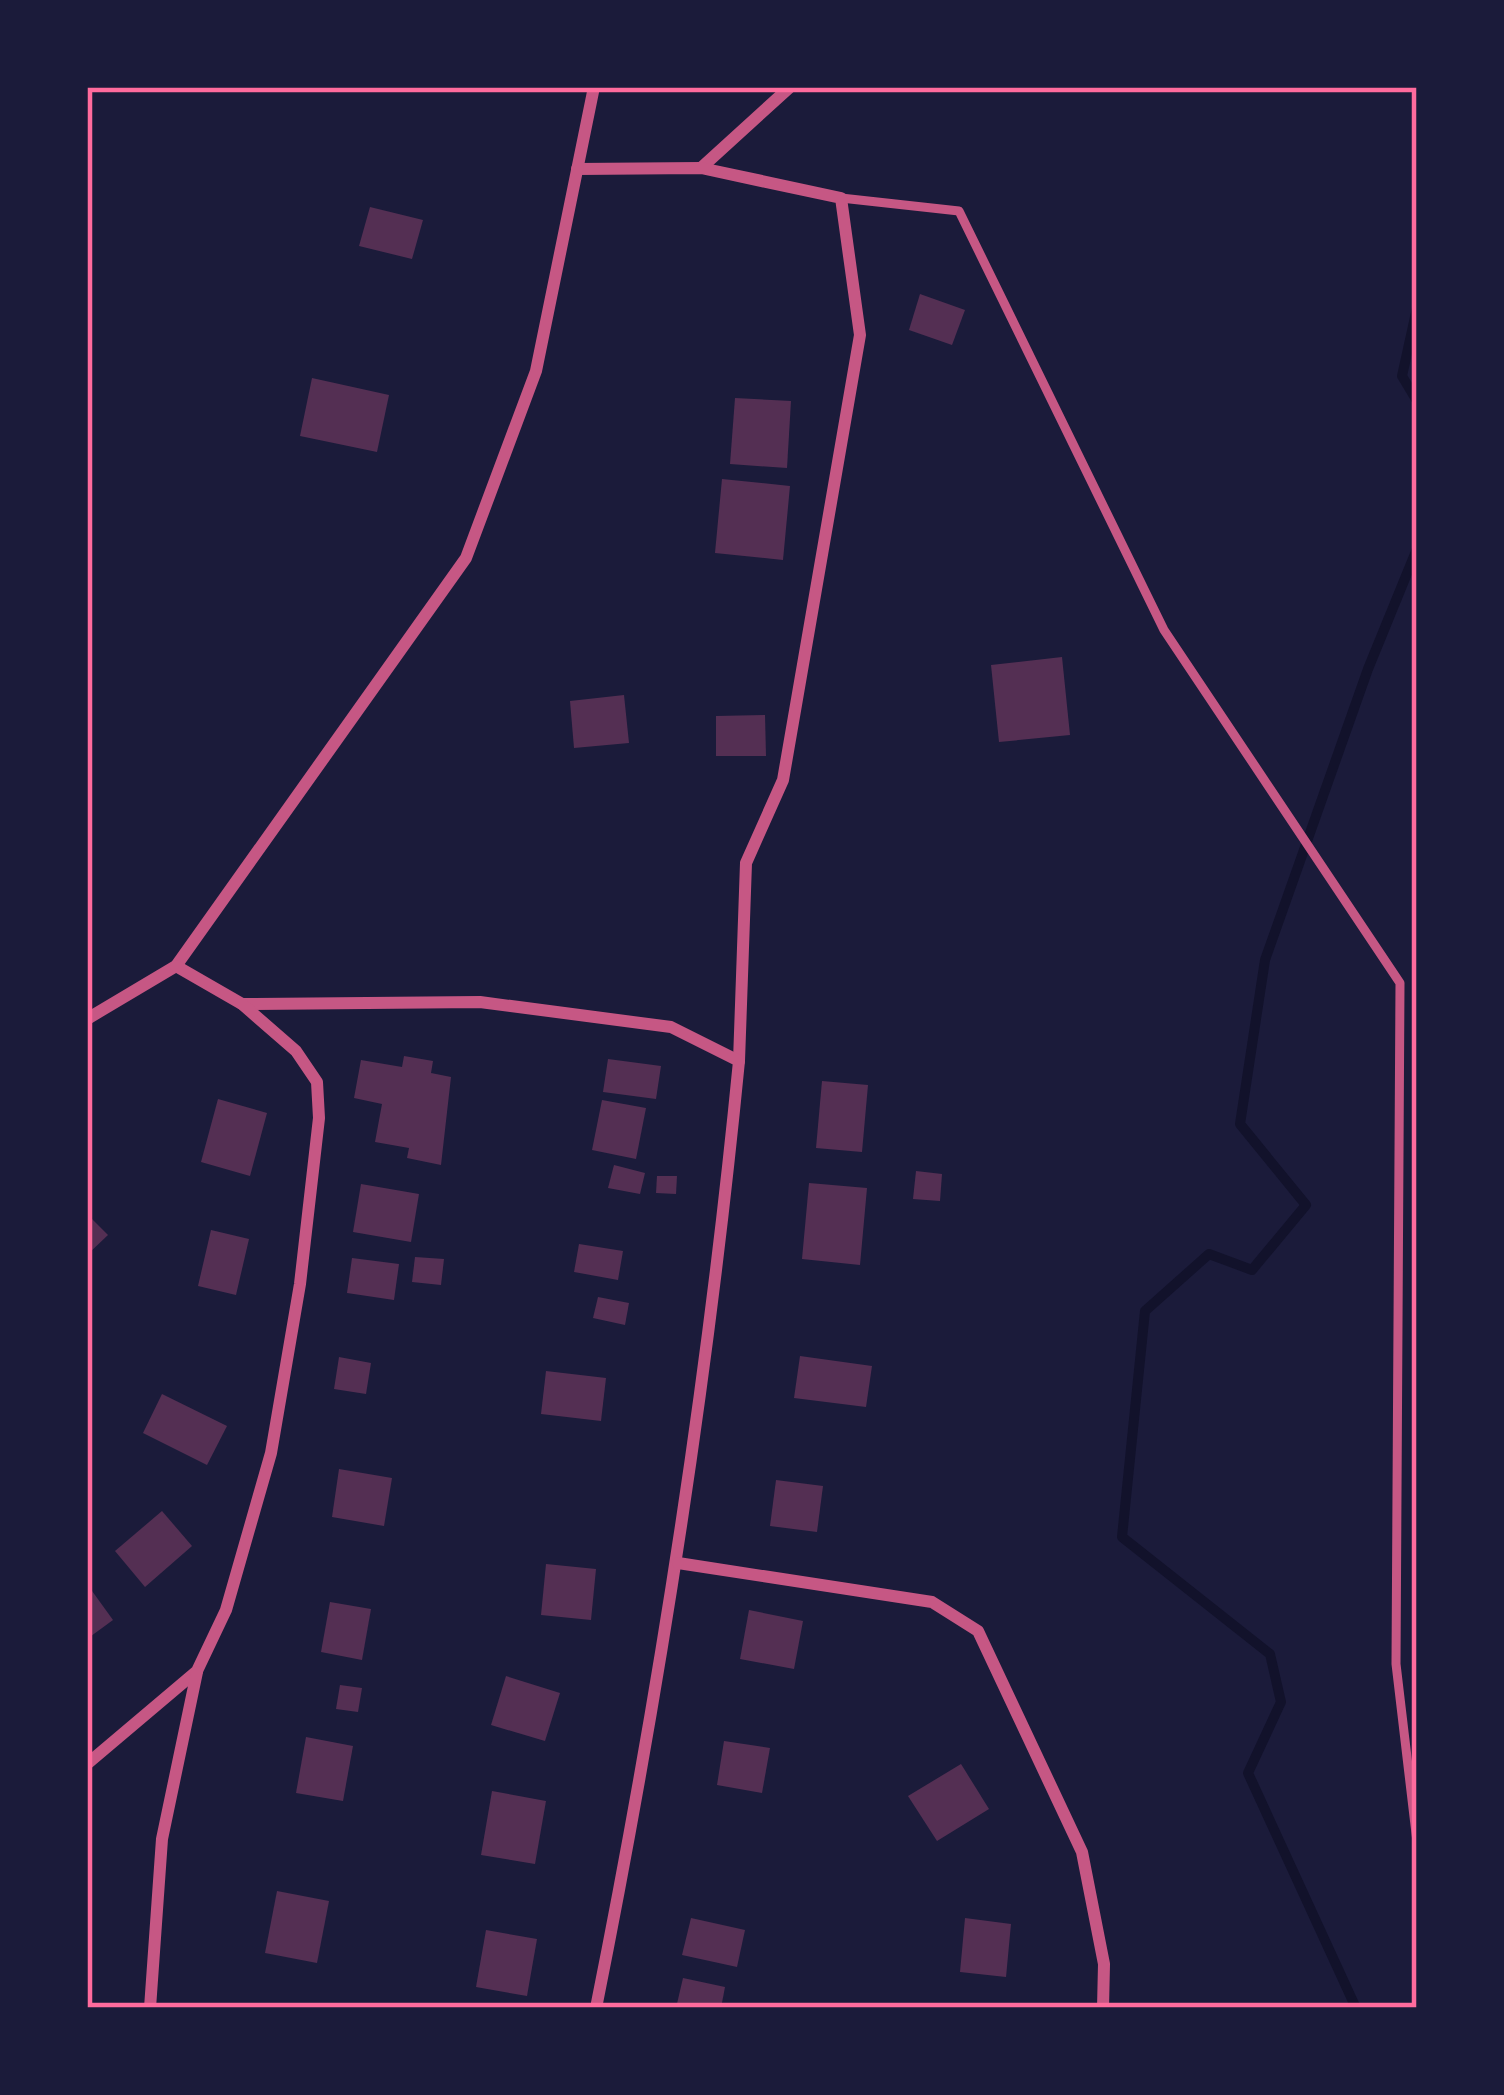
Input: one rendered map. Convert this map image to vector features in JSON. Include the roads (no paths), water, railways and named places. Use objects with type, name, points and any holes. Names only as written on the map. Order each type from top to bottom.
[{"type":"street","points":[[87,1019],[176,966],[466,558],[536,371],[595,87]]},
{"type":"street","points":[[701,168],[790,87]]},
{"type":"street","points":[[577,169],[701,168],[841,198],[860,335],[783,780],[746,863],[739,1060],[722,1239],[679,1563],[596,2008]]},
{"type":"street","points":[[150,2008],[162,1839],[197,1671],[226,1610],[272,1453],[300,1284],[319,1118],[317,1082],[296,1052],[242,1004],[176,966]]},
{"type":"street","points":[[242,1004],[480,1002],[671,1028],[739,1060]]},
{"type":"street","points":[[679,1563],[932,1602],[978,1630],[1082,1852],[1104,1964],[1103,2008]]},
{"type":"street","points":[[87,1764],[197,1671]]},
{"type":"lane","points":[[841,198],[959,211],[1164,630],[1400,982],[1396,1664],[1417,1842]]},
{"type":"waterway","points":[[1417,308],[1402,376],[1417,401]]},
{"type":"waterway","points":[[1356,2008],[1248,1773],[1281,1702],[1270,1654],[1122,1537],[1145,1311],[1209,1254],[1252,1270],[1306,1205],[1240,1124],[1265,960],[1368,669],[1417,549]]}]
